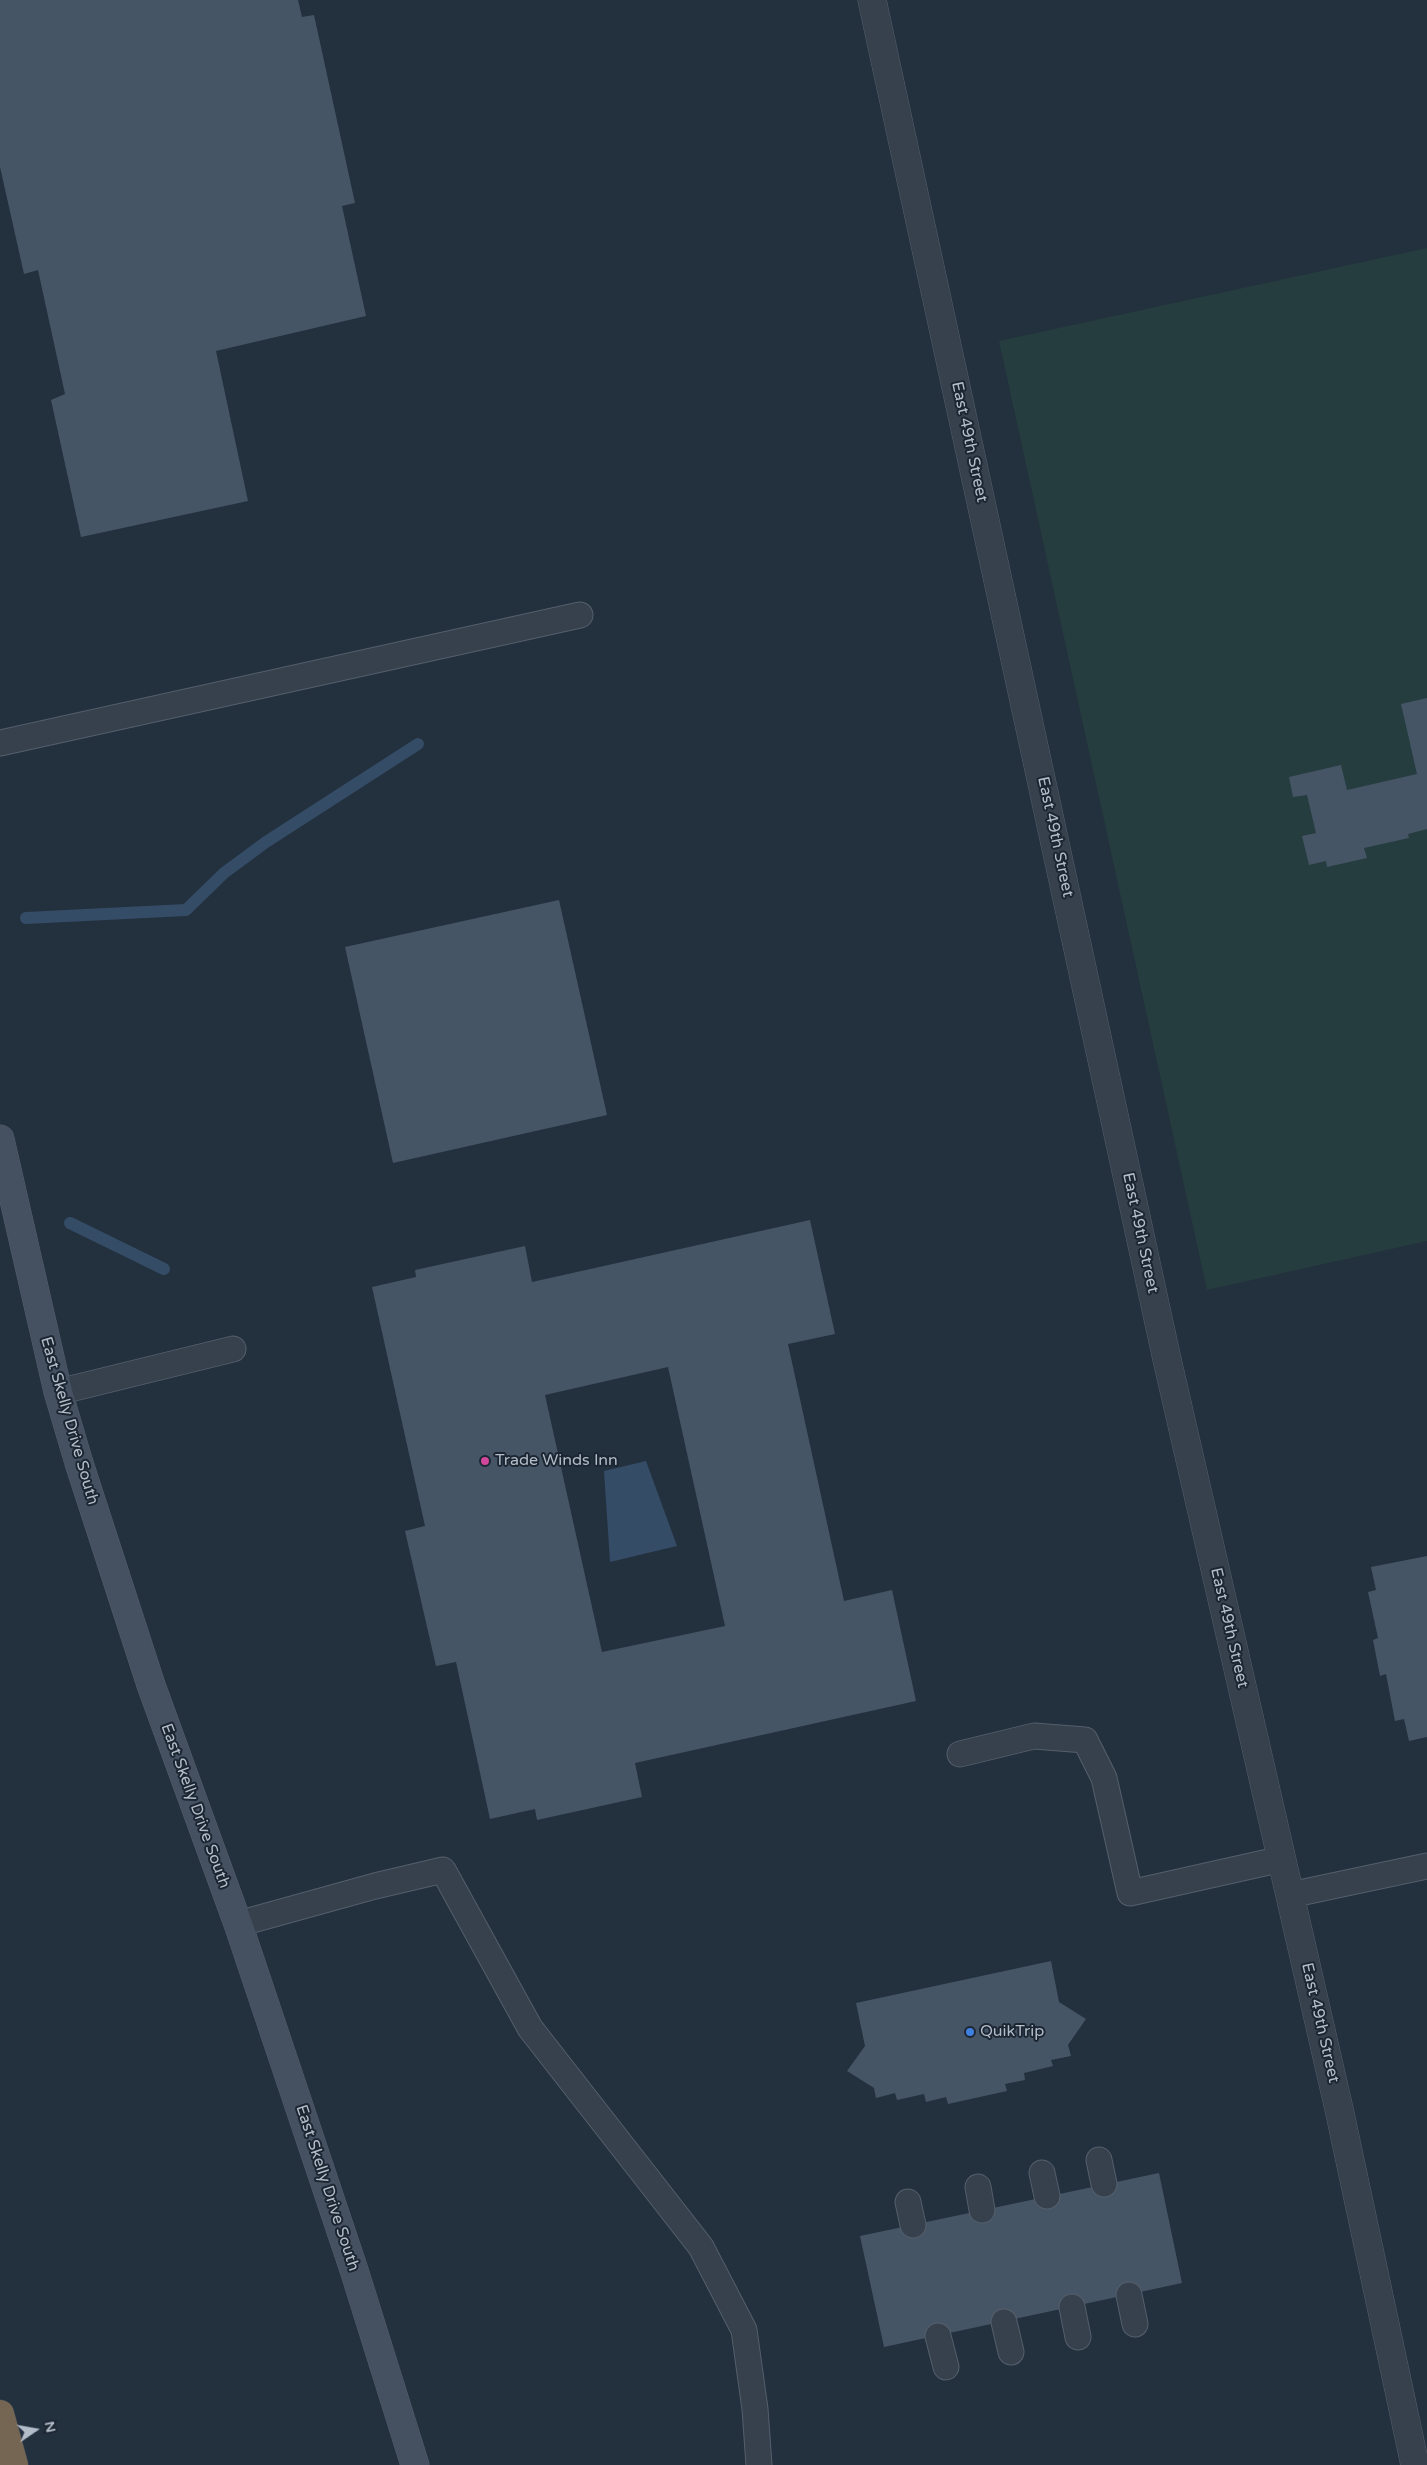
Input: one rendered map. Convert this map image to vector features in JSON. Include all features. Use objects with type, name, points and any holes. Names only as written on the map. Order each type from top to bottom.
[{"type":"highway","points":[[0,2414],[14,2465]]},
{"type":"main road","name":"East Skelly Drive South","points":[[0,1139],[58,1392],[151,1685],[238,1924],[354,2270],[415,2465]]},
{"type":"street","name":"East 49th Street","points":[[872,0],[1166,1355],[1341,2118],[1415,2465]]},
{"type":"lane","points":[[0,743],[580,615]]},
{"type":"lane","points":[[58,1392],[233,1349]]},
{"type":"lane","points":[[960,1754],[1034,1736],[1085,1740],[1104,1778],[1130,1893],[1282,1859]]},
{"type":"lane","points":[[1290,1895],[1427,1866]]},
{"type":"lane","points":[[238,1924],[375,1886],[443,1870],[530,2028],[701,2247],[744,2330],[755,2409],[759,2465]]},
{"type":"lane","points":[[1099,2160],[1104,2184]]},
{"type":"lane","points":[[1042,2173],[1047,2196]]},
{"type":"lane","points":[[1129,2295],[1135,2324]]},
{"type":"lane","points":[[1072,2308],[1078,2337]]},
{"type":"lane","points":[[1004,2322],[1011,2352]]},
{"type":"lane","points":[[938,2336],[946,2368]]},
{"type":"green space","points":[[1427,248],[1427,1241],[1207,1290],[999,341]]},
{"type":"water","points":[[646,1461],[677,1546],[610,1562],[604,1471]]},
{"type":"building","points":[[0,0],[298,0],[302,17],[314,15],[355,203],[342,206],[366,316],[216,351],[248,501],[81,537],[51,400],[65,394],[38,270],[24,274],[0,167]]},
{"type":"building","points":[[1427,698],[1427,829],[1408,834],[1409,838],[1364,848],[1367,858],[1327,867],[1326,861],[1309,865],[1302,836],[1316,833],[1307,795],[1293,797],[1289,777],[1341,765],[1347,790],[1417,774],[1401,704]]},
{"type":"building","points":[[559,900],[607,1115],[393,1163],[345,947]]},
{"type":"building","name":"Trade Winds Inn","points":[[810,1220],[835,1334],[788,1344],[844,1601],[892,1590],[916,1701],[635,1763],[642,1797],[537,1820],[535,1809],[490,1819],[456,1662],[436,1666],[405,1531],[425,1526],[372,1287],[416,1277],[415,1270],[525,1246],[532,1282]],"holes":[[[668,1367],[725,1626],[602,1652],[545,1395]]]},
{"type":"building","points":[[1427,1556],[1427,1737],[1409,1741],[1404,1719],[1395,1721],[1386,1674],[1380,1676],[1373,1640],[1378,1638],[1368,1592],[1376,1590],[1371,1567]]},
{"type":"building","name":"QuikTrip","points":[[1051,1961],[1059,2002],[1086,2019],[1068,2045],[1071,2056],[1051,2060],[1053,2066],[1024,2073],[1025,2080],[1005,2084],[1007,2091],[948,2104],[946,2097],[926,2102],[924,2094],[897,2100],[895,2093],[876,2098],[874,2088],[847,2071],[865,2046],[856,2003]]},
{"type":"building","points":[[1159,2173],[1182,2283],[884,2347],[860,2236]]},
{"type":"waterway","points":[[26,918],[186,910],[224,873],[266,842],[418,744]]},
{"type":"waterway","points":[[70,1223],[164,1269]]},
{"type":"place","name":"Trade Winds Inn","points":[[485,1461]]},
{"type":"place","name":"QuikTrip","points":[[970,2032]]}]
